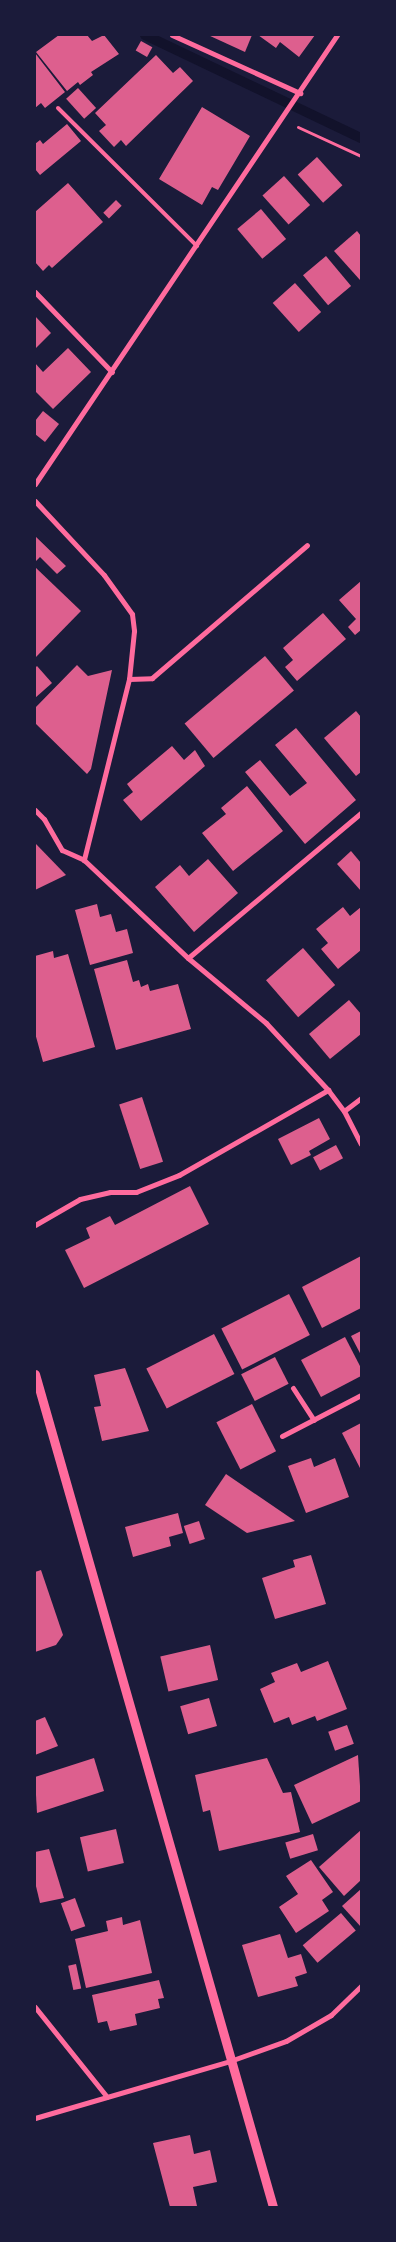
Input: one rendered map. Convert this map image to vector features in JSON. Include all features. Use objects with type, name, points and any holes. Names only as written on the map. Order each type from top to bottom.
[{"type":"street","points":[[172,35],[300,93]]},
{"type":"street","points":[[35,484],[296,100],[337,35]]},
{"type":"street","points":[[35,292],[112,372]]},
{"type":"street","points":[[35,501],[104,575],[132,614],[134,631],[129,679],[84,860]]},
{"type":"street","points":[[129,679],[152,678],[308,545]]},
{"type":"street","points":[[35,810],[44,819],[62,850],[84,860],[188,958],[266,1023],[328,1090],[344,1111],[361,1144]]},
{"type":"street","points":[[188,958],[361,813]]},
{"type":"street","points":[[35,1224],[80,1199],[110,1192],[136,1192],[179,1175],[328,1090]]},
{"type":"street","points":[[344,1111],[361,1098]]},
{"type":"street","points":[[35,1374],[118,1655],[230,2061],[273,2207]]},
{"type":"street","points":[[294,1388],[314,1420]]},
{"type":"street","points":[[282,1436],[361,1395]]},
{"type":"street","points":[[35,2118],[230,2061],[286,2041],[331,2015],[361,1986]]},
{"type":"street","points":[[35,2007],[107,2097]]},
{"type":"lane","points":[[58,108],[197,246]]},
{"type":"path","points":[[282,120],[361,156]]},
{"type":"building","points":[[59,35],[87,35],[92,41],[104,35],[119,54],[91,72],[93,75],[80,85],[78,82],[67,91],[36,52]]},
{"type":"building","points":[[208,35],[252,35],[245,52]]},
{"type":"building","points":[[258,35],[315,35],[299,57],[280,42],[276,48]]},
{"type":"building","points":[[141,41],[152,47],[147,57],[136,51]]},
{"type":"building","points":[[35,53],[65,92],[45,108],[41,103],[35,108]]},
{"type":"building","points":[[156,55],[173,73],[180,67],[193,81],[126,146],[121,140],[114,147],[99,131],[106,125],[95,113]]},
{"type":"building","points":[[78,88],[96,108],[84,119],[66,99]]},
{"type":"building","points":[[202,107],[250,136],[218,190],[212,187],[202,205],[159,179]]},
{"type":"building","points":[[67,124],[81,141],[40,175],[35,169],[35,144],[40,140],[43,144]]},
{"type":"building","points":[[317,157],[342,185],[323,203],[298,174]]},
{"type":"building","points":[[284,176],[310,205],[289,224],[262,195]]},
{"type":"building","points":[[68,183],[103,222],[52,268],[49,265],[43,271],[35,262],[35,212]]},
{"type":"building","points":[[116,200],[122,206],[109,218],[103,213]]},
{"type":"building","points":[[261,209],[286,239],[262,259],[237,229]]},
{"type":"building","points":[[357,231],[361,236],[360,280],[334,251]]},
{"type":"building","points":[[326,256],[351,286],[328,305],[303,275]]},
{"type":"building","points":[[295,283],[321,312],[299,332],[273,303]]},
{"type":"building","points":[[35,316],[51,333],[35,349]]},
{"type":"building","points":[[68,348],[91,372],[53,409],[35,391],[35,363],[43,372]]},
{"type":"building","points":[[43,411],[59,424],[45,442],[35,434],[35,421]]},
{"type":"building","points":[[35,536],[66,566],[57,574],[40,557],[35,562]]},
{"type":"building","points":[[35,567],[81,611],[35,658]]},
{"type":"building","points":[[361,581],[361,630],[355,635],[348,627],[356,619],[339,600]]},
{"type":"building","points":[[323,613],[346,639],[297,681],[285,667],[293,660],[283,648]]},
{"type":"building","points":[[265,656],[294,690],[213,758],[185,723]]},
{"type":"building","points":[[77,665],[88,676],[112,670],[91,769],[87,774],[35,723],[35,708]]},
{"type":"building","points":[[37,666],[52,683],[35,698],[35,668]]},
{"type":"building","points":[[356,711],[361,717],[361,772],[356,776],[324,738]]},
{"type":"building","points":[[296,728],[356,800],[305,844],[245,772],[260,760],[290,796],[307,783],[275,745]]},
{"type":"building","points":[[172,746],[184,760],[195,750],[205,766],[141,821],[123,800],[133,792],[127,784]]},
{"type":"building","points":[[247,786],[283,831],[233,871],[202,833],[226,814],[221,808]]},
{"type":"building","points":[[35,843],[66,875],[35,890]]},
{"type":"building","points":[[351,851],[361,863],[361,891],[337,864]]},
{"type":"building","points":[[208,859],[238,893],[194,932],[155,887],[180,865],[189,876]]},
{"type":"building","points":[[97,904],[100,917],[111,914],[116,932],[127,929],[133,953],[90,965],[75,910]]},
{"type":"building","points":[[343,907],[350,916],[361,907],[361,950],[338,969],[321,949],[328,943],[316,929]]},
{"type":"building","points":[[303,948],[335,985],[298,1017],[266,980]]},
{"type":"building","points":[[53,951],[54,958],[68,954],[95,1047],[43,1062],[35,1033],[35,956]]},
{"type":"building","points":[[127,960],[133,982],[139,980],[141,987],[148,984],[150,991],[178,984],[191,1029],[116,1050],[94,969]]},
{"type":"building","points":[[349,1000],[361,1014],[361,1034],[330,1059],[309,1034]]},
{"type":"building","points":[[142,1097],[163,1162],[140,1169],[119,1104]]},
{"type":"building","points":[[319,1118],[330,1139],[309,1151],[311,1155],[291,1165],[278,1139]]},
{"type":"building","points":[[336,1145],[343,1158],[320,1170],[313,1157]]},
{"type":"building","points":[[190,1186],[209,1224],[84,1288],[65,1250],[90,1238],[86,1228],[110,1216],[115,1225]]},
{"type":"building","points":[[361,1256],[361,1308],[322,1328],[302,1287]]},
{"type":"building","points":[[289,1294],[310,1335],[242,1369],[221,1329]]},
{"type":"building","points":[[361,1331],[361,1355],[351,1336]]},
{"type":"building","points":[[214,1334],[234,1374],[167,1409],[146,1369]]},
{"type":"building","points":[[345,1337],[361,1368],[361,1376],[321,1397],[301,1360]]},
{"type":"building","points":[[275,1357],[289,1384],[255,1401],[241,1374]]},
{"type":"building","points":[[125,1368],[149,1431],[102,1441],[94,1407],[101,1406],[94,1375]]},
{"type":"building","points":[[252,1404],[276,1451],[240,1469],[216,1422]]},
{"type":"building","points":[[361,1423],[361,1470],[342,1433]]},
{"type":"building","points":[[311,1458],[314,1467],[335,1458],[349,1497],[306,1513],[288,1466]]},
{"type":"building","points":[[226,1474],[295,1521],[247,1533],[205,1505]]},
{"type":"building","points":[[178,1513],[183,1533],[169,1537],[171,1546],[133,1557],[125,1527]]},
{"type":"building","points":[[199,1521],[205,1539],[190,1544],[184,1526]]},
{"type":"building","points":[[311,1555],[326,1604],[275,1619],[262,1578],[295,1567],[293,1560]]},
{"type":"building","points":[[41,1570],[63,1635],[56,1645],[35,1652],[35,1572]]},
{"type":"building","points":[[210,1645],[218,1680],[168,1692],[160,1656]]},
{"type":"building","points":[[328,1661],[347,1709],[317,1721],[315,1716],[292,1725],[289,1717],[274,1723],[260,1689],[275,1682],[271,1673],[297,1663],[301,1672]]},
{"type":"building","points":[[209,1698],[217,1726],[188,1734],[180,1706]]},
{"type":"building","points":[[45,1717],[58,1746],[35,1755],[35,1721]]},
{"type":"building","points":[[347,1725],[354,1744],[335,1751],[328,1732]]},
{"type":"building","points":[[358,1755],[361,1801],[312,1824],[294,1785]]},
{"type":"building","points":[[94,1758],[104,1791],[37,1813],[35,1777]]},
{"type":"building","points":[[267,1758],[283,1793],[291,1792],[300,1832],[219,1851],[210,1810],[203,1812],[195,1775]]},
{"type":"building","points":[[116,1829],[124,1863],[88,1871],[80,1837]]},
{"type":"building","points":[[361,1830],[361,1880],[344,1896],[319,1867]]},
{"type":"building","points":[[313,1834],[318,1850],[290,1859],[285,1842]]},
{"type":"building","points":[[49,1849],[64,1898],[40,1903],[35,1882],[35,1852]]},
{"type":"building","points":[[311,1860],[333,1892],[322,1900],[329,1911],[296,1933],[279,1907],[298,1894],[286,1876]]},
{"type":"building","points":[[361,1889],[361,1927],[342,1906]]},
{"type":"building","points":[[75,1898],[85,1926],[71,1931],[61,1903]]},
{"type":"building","points":[[341,1913],[356,1931],[317,1963],[303,1945]]},
{"type":"building","points":[[122,1917],[123,1925],[140,1920],[152,1973],[86,1988],[75,1939],[108,1931],[106,1921]]},
{"type":"building","points":[[280,1934],[288,1958],[301,1954],[307,1973],[295,1977],[298,1986],[258,1997],[242,1945]]},
{"type":"building","points":[[76,1964],[81,1988],[73,1990],[68,1966]]},
{"type":"building","points":[[159,1980],[164,1998],[158,1999],[160,2008],[135,2014],[137,2025],[110,2031],[107,2021],[98,2023],[92,1995]]},
{"type":"building","points":[[190,2135],[194,2154],[210,2150],[217,2182],[193,2187],[197,2206],[170,2207],[153,2143]]},
{"type":"waterway","points":[[145,35],[361,138]]}]
